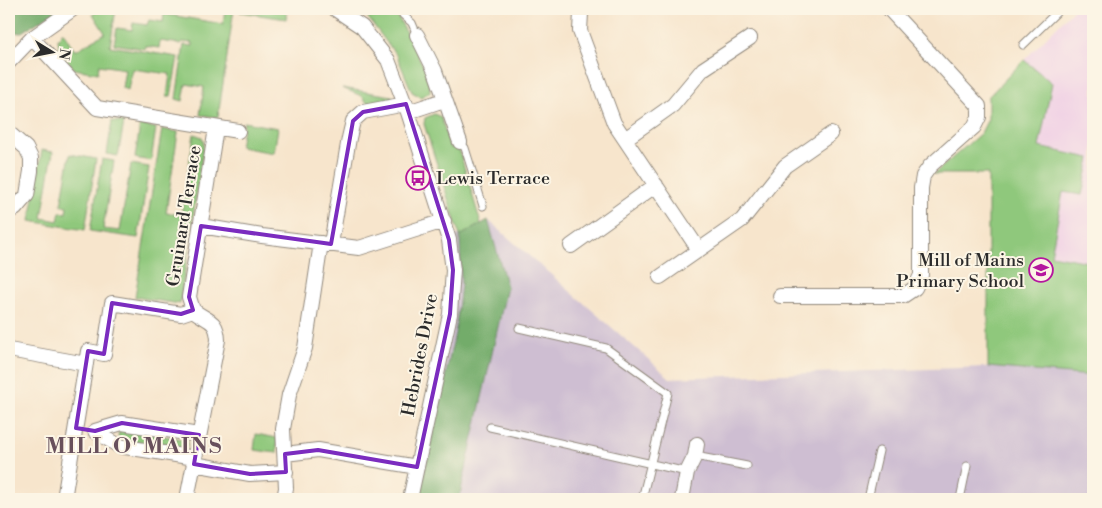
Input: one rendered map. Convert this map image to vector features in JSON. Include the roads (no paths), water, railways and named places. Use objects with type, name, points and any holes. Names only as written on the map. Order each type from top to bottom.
[{"type":"street","points":[[9,62],[32,38],[74,9]]},
{"type":"street","name":"Hebrides Drive","points":[[336,9],[362,27],[388,60],[407,108],[449,240],[453,270],[450,314],[410,499]]},
{"type":"street","points":[[584,9],[581,13],[580,31],[614,123],[700,250]]},
{"type":"street","points":[[780,296],[903,296],[915,288],[921,275],[921,188],[923,176],[930,166],[974,127],[979,117],[979,106],[889,9]]},
{"type":"street","points":[[417,35],[435,71],[460,142]]},
{"type":"street","name":"Gruinard Terrace","points":[[32,38],[97,108],[238,131]]},
{"type":"street","points":[[625,138],[673,105],[703,69],[750,38]]},
{"type":"street","points":[[284,499],[286,472],[283,429],[289,395],[305,348],[353,121],[363,112],[407,108],[444,100]]},
{"type":"street","name":"Gruinard Terrace","points":[[193,310],[189,297],[216,128]]},
{"type":"street","points":[[9,133],[26,148],[31,158],[27,195],[15,210],[9,210]]},
{"type":"street","points":[[660,277],[742,220],[785,166],[831,134]]},
{"type":"street","points":[[571,246],[656,186]]},
{"type":"street","points":[[201,226],[359,248],[444,221]]},
{"type":"street","points":[[64,499],[88,351],[104,354],[112,303],[181,314],[193,310],[211,321],[217,329],[218,340],[187,499]]},
{"type":"street","points":[[9,350],[86,364]]},
{"type":"street","points":[[95,431],[122,423],[199,435]]},
{"type":"street","points":[[76,428],[95,431],[119,446],[250,474],[286,472]]},
{"type":"street","points":[[285,454],[318,450],[417,466]]},
{"type":"street","points":[[682,499],[687,472],[696,450]]},
{"type":"lane","points":[[400,9],[412,23],[417,35]]},
{"type":"lane","points":[[1023,45],[1060,9]]},
{"type":"lane","points":[[460,142],[465,148],[483,206]]},
{"type":"lane","points":[[519,328],[606,348],[668,394],[642,499]]},
{"type":"lane","points":[[490,427],[687,472]]},
{"type":"lane","points":[[696,450],[746,466]]},
{"type":"lane","points":[[868,499],[879,451]]},
{"type":"lane","points":[[960,499],[967,466]]},
{"type":"place","name":"Lewis Terrace","points":[[418,178]]},
{"type":"place","name":"Mill of Mains Primary School","points":[[1041,270]]},
{"type":"district","name":"MILL O' MAINS","points":[[134,446]]}]
